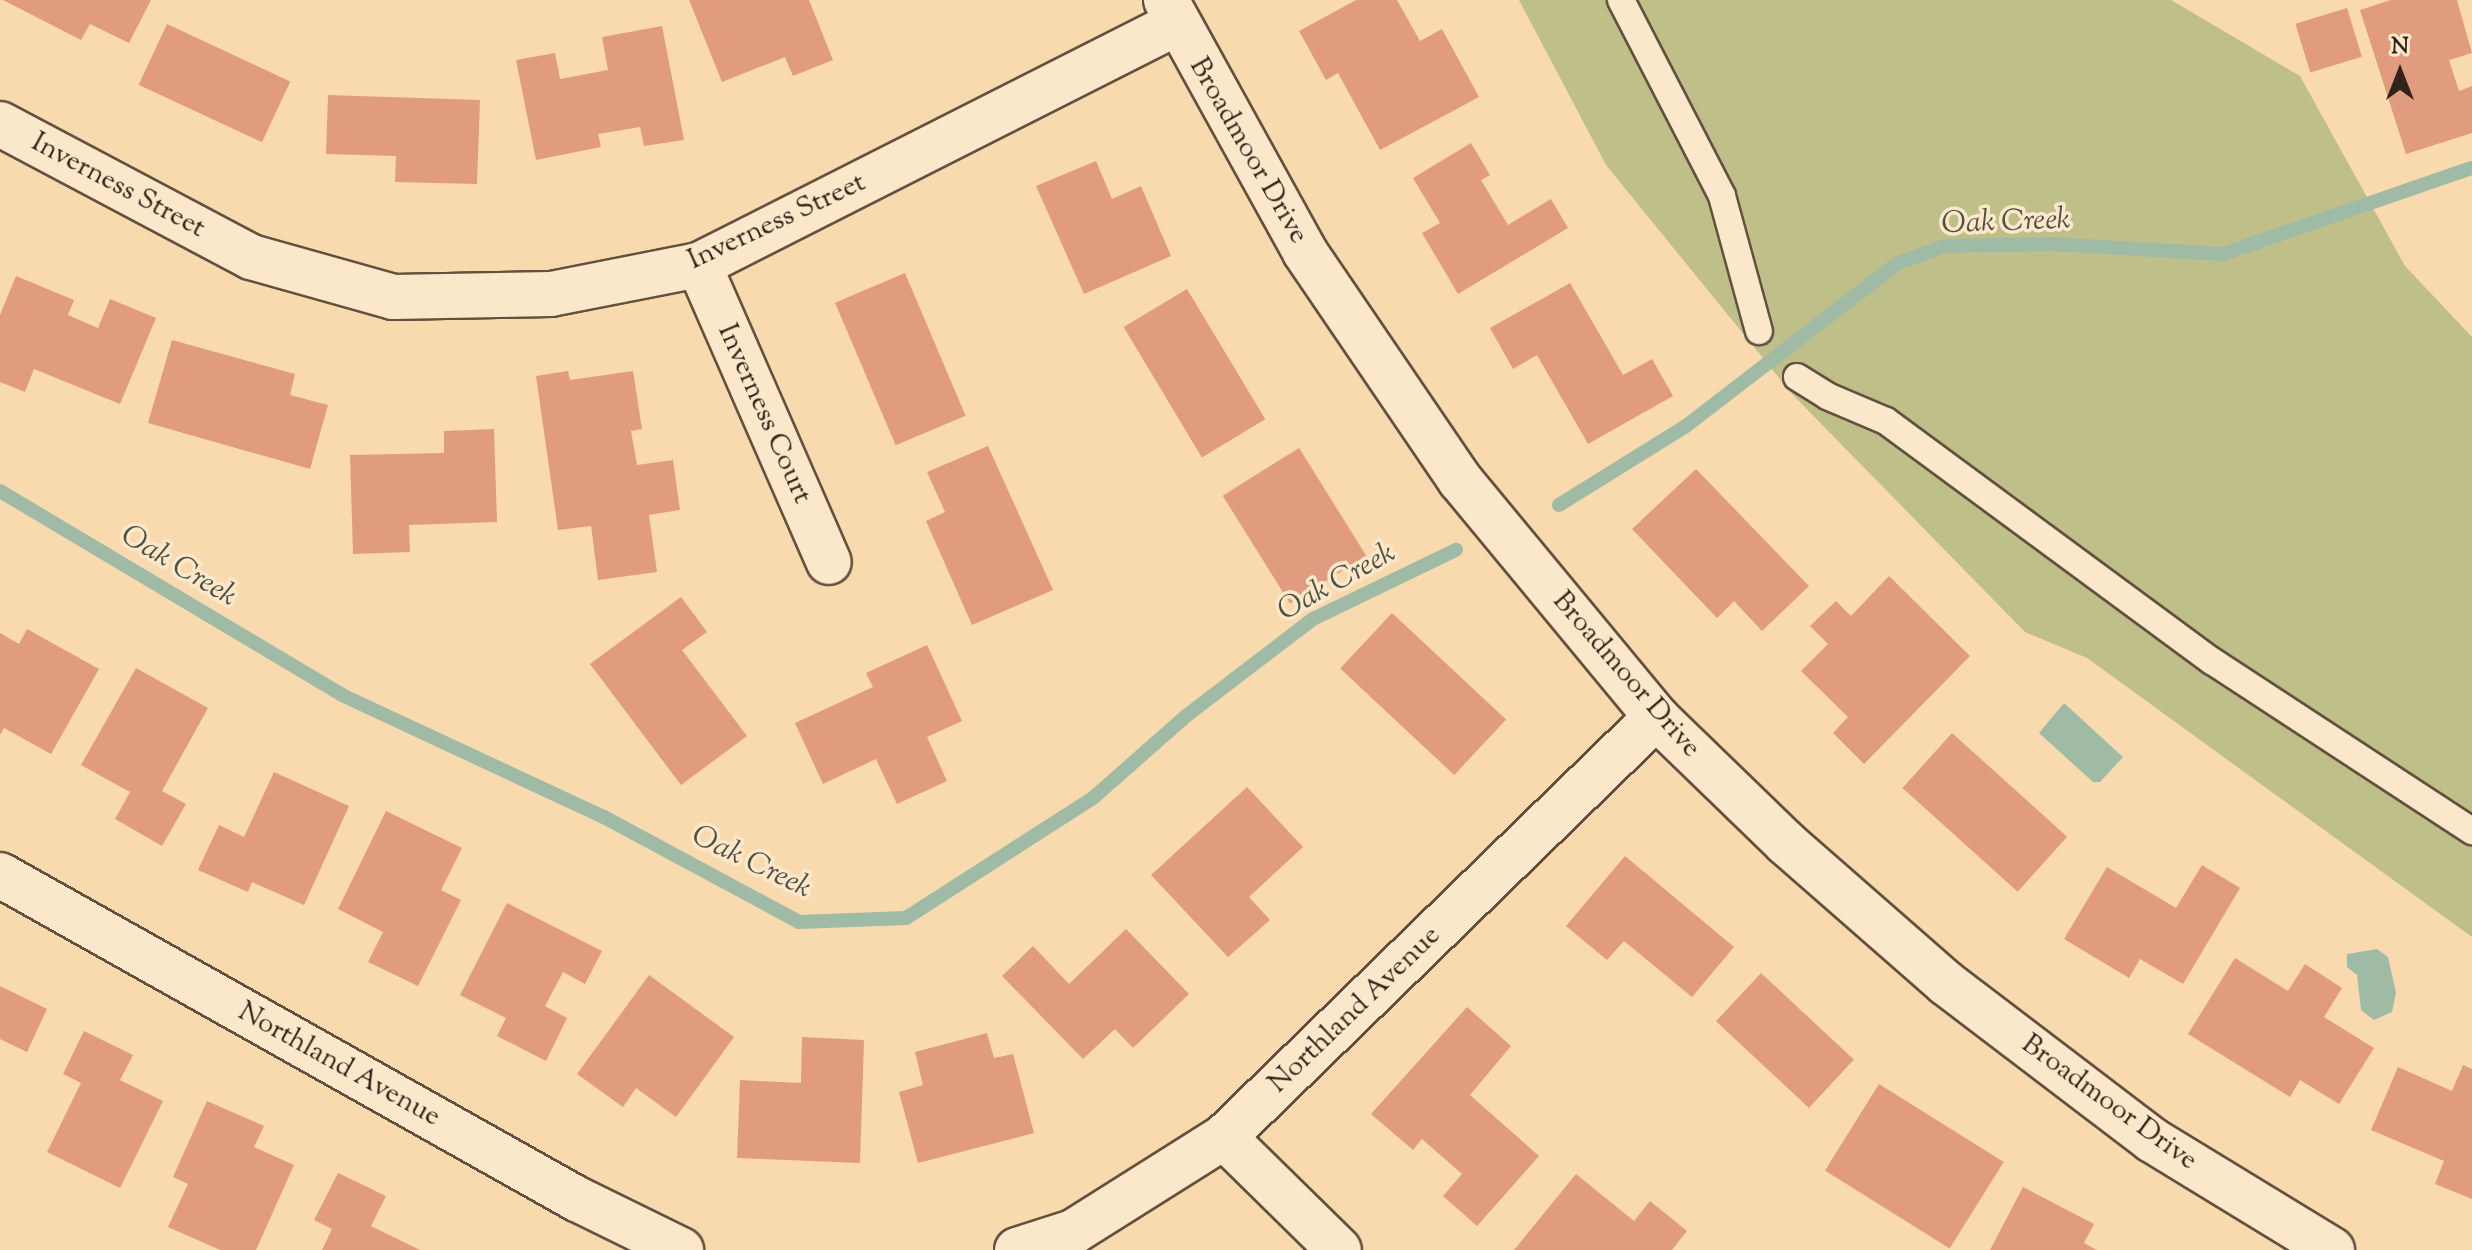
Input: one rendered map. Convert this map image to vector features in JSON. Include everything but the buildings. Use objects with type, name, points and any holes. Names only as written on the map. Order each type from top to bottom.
[{"type":"street","name":"Inverness Street","points":[[0,124],[251,257],[393,297],[551,294],[699,265],[1171,12]]},
{"type":"street","name":"Broadmoor Drive","points":[[1171,12],[1305,252],[1460,480],[1656,717],[1786,843],[1946,983],[2152,1140],[2332,1250]]},
{"type":"street","name":"Inverness Court","points":[[699,265],[829,562]]},
{"type":"street","name":"Northland Avenue","points":[[1017,1250],[1073,1232],[1224,1137],[1656,717]]},
{"type":"street","name":"Northland Avenue","points":[[0,875],[577,1199],[681,1250]]},
{"type":"street","points":[[1224,1137],[1339,1250]]},
{"type":"lane","points":[[1621,0],[1722,196],[1742,253],[1759,331]]},
{"type":"lane","points":[[1797,377],[1827,396],[1886,421],[2212,661],[2472,831]]},
{"type":"green space","points":[[1519,0],[2171,0],[2300,76],[2405,266],[2472,337],[2472,937],[2087,658],[2025,632],[1793,395],[1606,165]]},
{"type":"shaded area","points":[[2064,703],[2123,757],[2100,782],[2093,782],[2039,733]]},
{"type":"shaded area","points":[[2377,949],[2388,957],[2396,993],[2392,1012],[2374,1020],[2361,1010],[2357,975],[2347,967],[2347,954]]},
{"type":"waterway","name":"Oak Creek","points":[[1559,505],[1686,426],[1898,263],[1945,246],[2051,244],[2223,254],[2472,168]]},
{"type":"waterway","name":"Oak Creek","points":[[0,491],[342,695],[604,817],[799,922],[906,918],[1093,798],[1186,716],[1313,619],[1456,550]]}]
